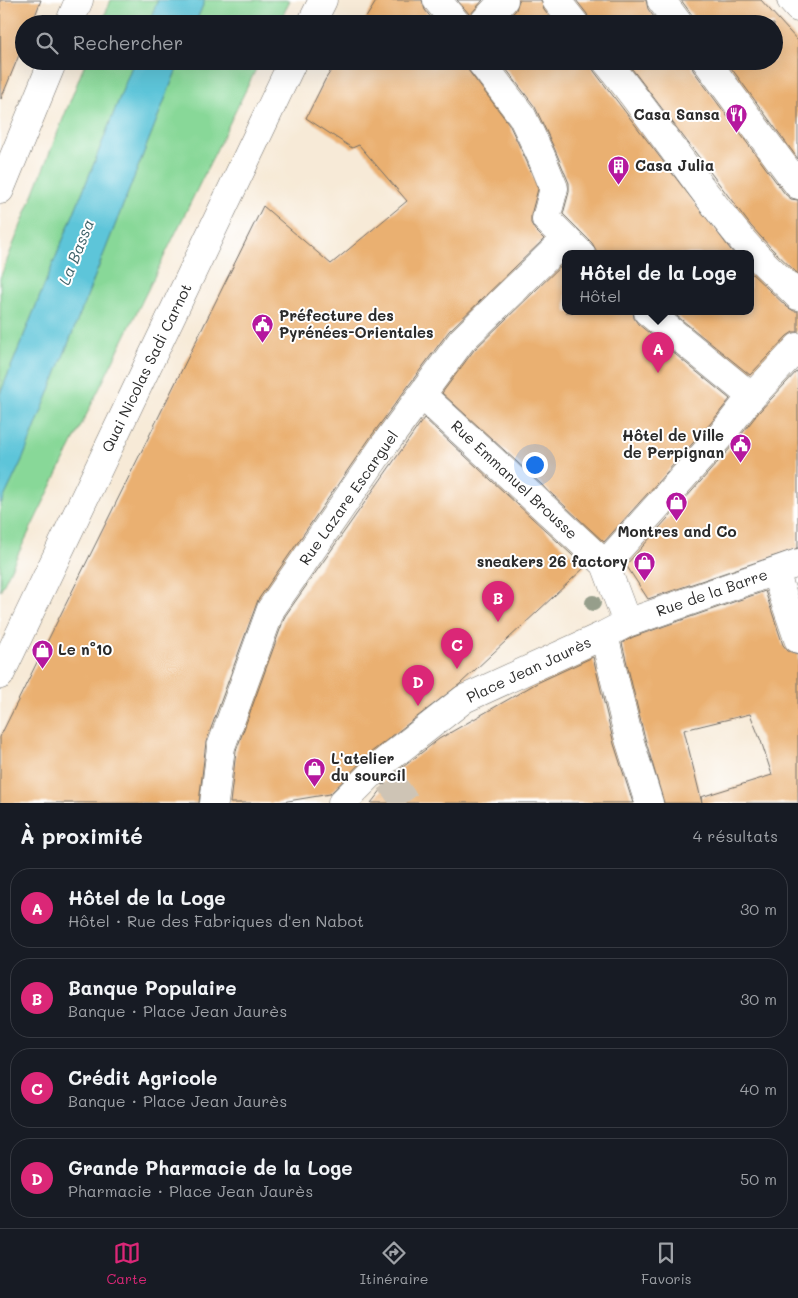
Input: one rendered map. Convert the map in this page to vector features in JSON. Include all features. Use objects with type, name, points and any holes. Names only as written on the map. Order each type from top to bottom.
[{"type":"street","points":[[72,15],[78,0]]},
{"type":"street","points":[[315,15],[322,0]]},
{"type":"street","points":[[437,0],[450,15]]},
{"type":"street","points":[[490,15],[504,0]]},
{"type":"street","points":[[556,0],[568,15]]},
{"type":"street","points":[[661,0],[672,15]]},
{"type":"street","points":[[791,0],[798,8]]},
{"type":"street","points":[[0,190],[49,70]]},
{"type":"street","name":"Quai Nicolas Sadi Carnot","points":[[0,675],[289,70]]},
{"type":"street","points":[[487,70],[522,116],[538,148],[554,188],[546,219],[573,247]]},
{"type":"street","points":[[613,70],[634,95],[690,174],[740,238],[752,250]]},
{"type":"street","points":[[713,70],[798,185]]},
{"type":"street","points":[[754,252],[798,296]]},
{"type":"street","name":"Rue Lazare Escarguel","points":[[214,803],[221,747],[271,609],[385,444],[462,340],[562,256]]},
{"type":"street","points":[[652,315],[752,396]]},
{"type":"street","points":[[649,803],[629,739],[616,629],[605,564],[722,434],[752,396],[798,347]]},
{"type":"street","name":"Rue Emmanuel Brousse","points":[[422,395],[605,564]]},
{"type":"street","points":[[786,567],[798,639]]},
{"type":"street","name":"Rue de la Barre","points":[[616,629],[786,567]]},
{"type":"street","name":"Place Jean Jaurès","points":[[342,803],[385,773],[464,699],[616,629]]},
{"type":"green space","points":[[111,0],[158,0],[152,15],[105,15]]},
{"type":"green space","points":[[205,0],[290,0],[283,15],[199,15]]},
{"type":"green space","points":[[82,70],[130,70],[0,394],[0,278]]},
{"type":"green space","points":[[176,70],[256,70],[0,591],[0,506],[23,458]]},
{"type":"water","points":[[158,0],[205,0],[199,15],[152,15]]},
{"type":"water","name":"La Bassa","points":[[130,70],[176,70],[23,458],[0,506],[0,394]]},
{"type":"building","points":[[0,0],[41,0],[35,15],[15,15],[15,65],[1,99]]},
{"type":"building","points":[[377,0],[422,0],[429,15],[368,15]]},
{"type":"building","points":[[457,0],[483,0],[470,15]]},
{"type":"building","points":[[519,0],[541,0],[548,15],[511,15],[516,10]]},
{"type":"building","points":[[576,0],[646,0],[648,9],[652,15],[587,15]]},
{"type":"building","points":[[681,0],[761,0],[775,15],[692,15]]},
{"type":"building","points":[[783,24],[798,41],[798,159],[733,70],[783,70]]},
{"type":"building","points":[[331,70],[468,70],[509,124],[527,162],[538,189],[531,215],[531,223],[544,239],[449,331],[372,435],[258,600],[206,742],[199,803],[0,803],[0,737],[263,206],[331,264],[407,201],[359,145],[352,148],[306,118]]},
{"type":"building","name":"Casa Julia","points":[[507,70],[594,70],[731,250],[596,250],[592,243],[563,214],[569,192],[569,183],[535,107]]},
{"type":"building","points":[[633,70],[693,70],[785,194],[791,199],[798,200],[798,274],[751,226]]},
{"type":"building","points":[[562,265],[562,315],[634,315],[638,324],[730,399],[710,424],[604,542],[442,393],[474,350]]},
{"type":"building","points":[[754,276],[787,307],[798,311],[798,332],[793,332],[787,336],[750,375],[676,315],[754,315]]},
{"type":"building","points":[[798,370],[798,548],[648,599],[626,565]]},
{"type":"building","points":[[424,418],[585,567],[460,684],[370,753],[330,794],[276,803],[230,803],[236,751],[285,616]]},
{"type":"building","points":[[765,591],[783,645],[788,651],[798,654],[798,803],[664,803],[644,735],[622,643],[633,637]],"holes":[[[750,714],[772,775],[701,797],[702,803],[684,730]]]},
{"type":"building","points":[[593,657],[614,744],[633,803],[371,803],[386,784],[382,785],[390,777],[439,739],[537,683]]},
{"type":"tunnel","points":[[390,781],[406,803]]},
{"type":"place","name":"Casa Sansa","points":[[736,134]]},
{"type":"place","name":"Casa Julia","points":[[619,185]]},
{"type":"place","name":"Préfecture des Pyrénées-Orientales","points":[[263,344]]},
{"type":"place","name":"Hôtel de la Loge","points":[[658,373]]},
{"type":"place","name":"Hôtel de Ville de Perpignan","points":[[740,464]]},
{"type":"place","name":"Montres and Co","points":[[677,522]]},
{"type":"place","name":"sneakers 26 factory","points":[[644,581]]},
{"type":"place","name":"Banque Populaire","points":[[498,622]]},
{"type":"place","name":"Le n°10","points":[[42,669]]},
{"type":"place","name":"Crédit Agricole","points":[[457,669]]},
{"type":"place","name":"Grande Pharmacie de la Loge","points":[[418,706]]},
{"type":"place","name":"L'atelier du sourcil","points":[[315,787]]}]
